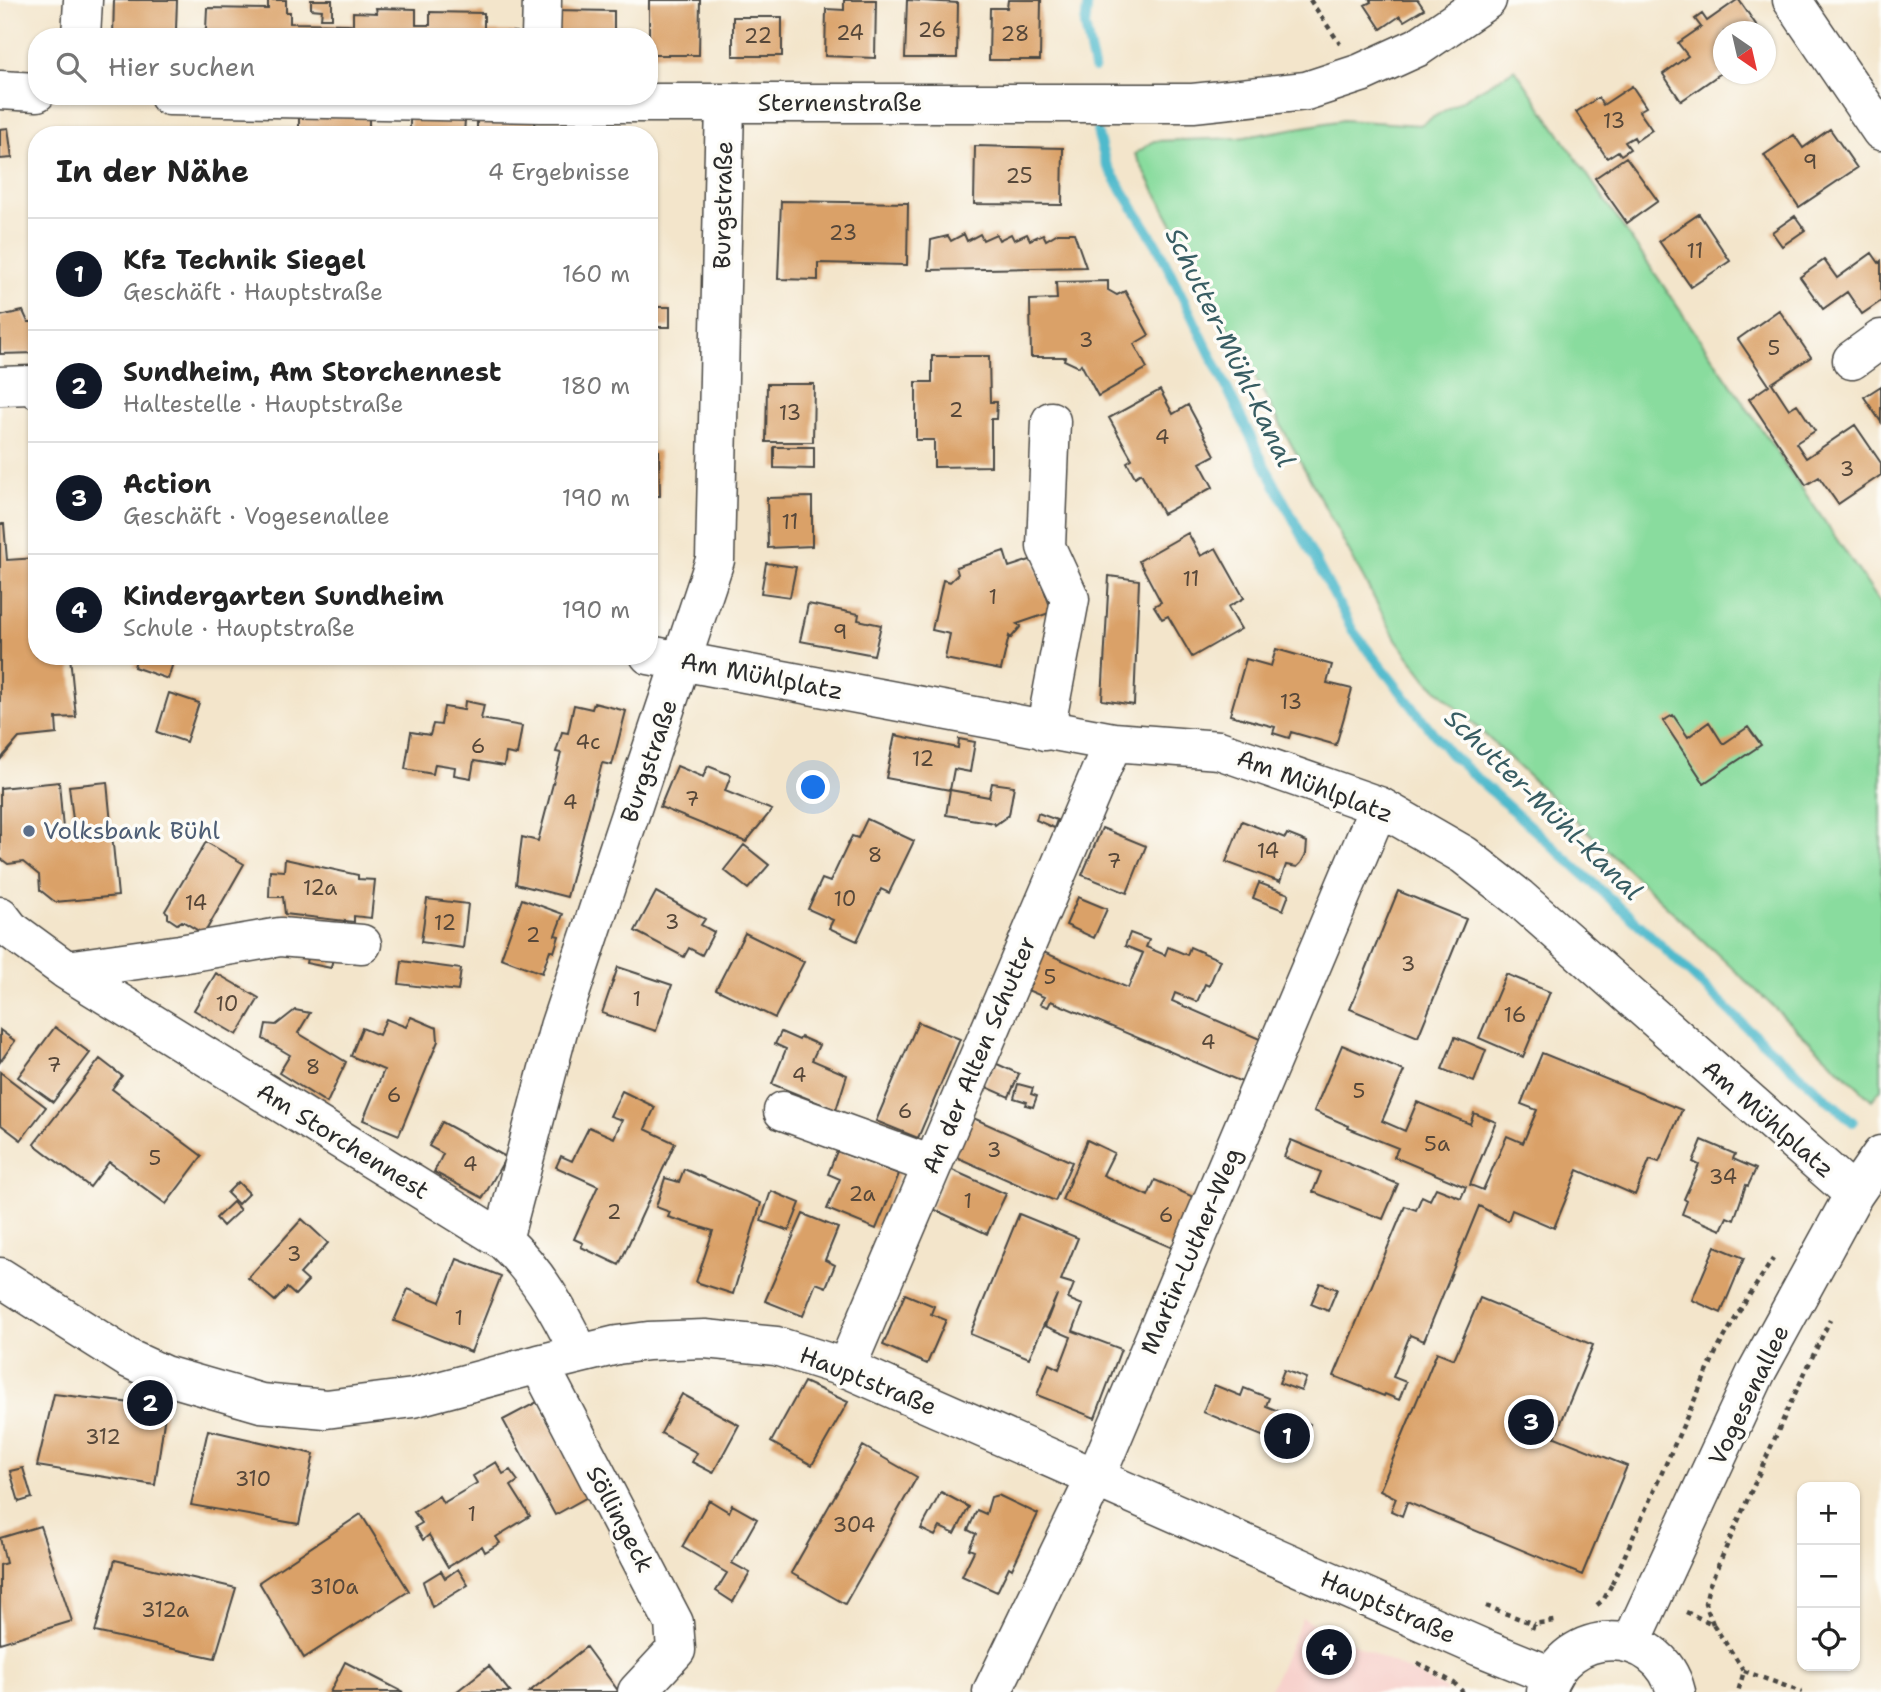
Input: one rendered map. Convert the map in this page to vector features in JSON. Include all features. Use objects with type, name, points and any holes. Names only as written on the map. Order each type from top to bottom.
[{"type":"street","points":[[81,28],[83,0]]},
{"type":"street","points":[[541,28],[542,0]]},
{"type":"street","name":"Sternenstraße","points":[[658,102],[1193,103],[1306,91],[1361,73],[1418,47],[1487,0]]},
{"type":"street","points":[[1792,0],[1881,131]]},
{"type":"street","points":[[0,90],[28,92]]},
{"type":"street","name":"Burgstraße","points":[[503,1240],[559,1027],[666,658],[715,560],[725,103]]},
{"type":"street","points":[[0,386],[28,385]]},
{"type":"street","points":[[1045,731],[1070,599],[1046,547],[1051,421]]},
{"type":"street","name":"Am Mühlplatz","points":[[666,658],[1113,743],[1219,750],[1379,806],[1464,855],[1519,898],[1854,1194]]},
{"type":"street","name":"An der Alten Schutter","points":[[846,1368],[1113,743]]},
{"type":"street","name":"Martin-Luther-Weg","points":[[992,1692],[1095,1479],[1379,806]]},
{"type":"street","name":"Am Storchennest","points":[[0,916],[10,929],[66,970],[503,1240],[532,1270],[553,1300],[580,1354]]},
{"type":"street","points":[[66,970],[280,937],[362,944]]},
{"type":"street","points":[[783,1111],[932,1165]]},
{"type":"street","name":"Vogesenallee","points":[[1631,1643],[1756,1373],[1854,1194],[1881,1155]]},
{"type":"street","name":"Hauptstraße","points":[[0,1277],[129,1359],[164,1375],[261,1403],[327,1409],[413,1398],[580,1354],[648,1341],[705,1339],[776,1346],[846,1368],[1492,1653],[1549,1684]]},
{"type":"street","name":"Söllingeck","points":[[539,1364],[674,1623],[676,1650],[647,1683]]},
{"type":"street","points":[[1549,1684],[1569,1656],[1592,1643],[1618,1641],[1642,1648],[1661,1663],[1669,1673],[1676,1692]]},
{"type":"path","points":[[1310,0],[1361,73]]},
{"type":"path","points":[[1713,1624],[1705,1603],[1709,1586],[1833,1315]]},
{"type":"path","points":[[1744,1671],[1802,1692]]},
{"type":"shaded area","points":[[1302,1618],[1442,1687],[1447,1692],[1269,1692]]},
{"type":"green space","points":[[1515,69],[1881,604],[1881,1089],[1872,1100],[1427,680],[1396,639],[1135,154],[1154,141],[1239,138],[1343,120],[1420,125]]},
{"type":"building","points":[[114,0],[177,0],[176,28],[113,28]]},
{"type":"building","points":[[268,0],[286,0],[290,23],[353,24],[353,12],[377,13],[376,8],[416,9],[416,25],[430,25],[430,12],[484,13],[484,28],[206,28],[207,8],[268,9]]},
{"type":"building","points":[[311,0],[332,0],[332,18],[321,18],[322,10],[311,9]]},
{"type":"building","points":[[649,0],[700,0],[699,55],[658,55],[658,28],[649,28]]},
{"type":"building","points":[[844,0],[876,0],[875,58],[825,56],[826,9],[844,10]]},
{"type":"building","points":[[907,0],[958,3],[957,58],[905,58]]},
{"type":"building","points":[[1008,0],[1041,0],[1040,60],[989,60],[990,8],[1007,8]]},
{"type":"building","points":[[1370,0],[1418,0],[1424,9],[1404,21],[1400,16],[1381,29],[1365,5],[1371,2]]},
{"type":"building","points":[[1739,0],[1753,21],[1713,21],[1713,79],[1681,101],[1663,74],[1688,56],[1678,43],[1701,27],[1695,19],[1702,14],[1707,21]]},
{"type":"building","points":[[553,10],[614,11],[614,28],[552,28]]},
{"type":"building","points":[[733,17],[782,17],[782,56],[733,56]]},
{"type":"building","points":[[1632,86],[1646,107],[1639,111],[1652,130],[1636,141],[1634,137],[1625,142],[1630,149],[1621,155],[1618,151],[1607,158],[1576,112],[1598,98],[1603,105]]},
{"type":"building","points":[[299,117],[369,117],[369,126],[299,126]]},
{"type":"building","points":[[410,118],[465,119],[465,126],[410,126]]},
{"type":"building","points":[[477,119],[535,120],[535,126],[477,126]]},
{"type":"building","points":[[8,128],[12,158],[0,159],[0,129]]},
{"type":"building","points":[[1830,129],[1857,168],[1799,207],[1764,155],[1794,135],[1803,148]]},
{"type":"building","points":[[975,146],[1063,148],[1062,205],[974,204]]},
{"type":"building","points":[[1626,157],[1658,201],[1627,223],[1595,178]]},
{"type":"building","points":[[781,201],[908,203],[907,265],[818,263],[818,280],[778,279]]},
{"type":"building","points":[[1699,214],[1730,261],[1691,287],[1659,241]]},
{"type":"building","points":[[1795,216],[1805,230],[1782,246],[1772,232]]},
{"type":"building","points":[[1058,233],[1074,233],[1086,267],[929,270],[931,240],[948,236],[951,241],[964,234],[967,241],[980,234],[983,240],[996,234],[999,240],[1011,234],[1014,240],[1027,234],[1030,240],[1043,234],[1046,240]]},
{"type":"building","points":[[1872,253],[1879,263],[1881,261],[1881,301],[1862,314],[1847,292],[1823,309],[1800,277],[1824,260],[1837,278]]},
{"type":"building","points":[[1108,281],[1108,290],[1117,295],[1125,291],[1149,335],[1134,344],[1147,368],[1098,396],[1081,364],[1079,367],[1064,360],[1065,357],[1031,357],[1030,300],[1057,299],[1056,282]]},
{"type":"building","points":[[658,307],[670,307],[670,327],[658,327]]},
{"type":"building","points":[[1779,310],[1811,357],[1772,383],[1789,409],[1797,404],[1815,431],[1796,443],[1806,458],[1855,425],[1881,463],[1881,475],[1838,504],[1819,477],[1806,485],[1749,399],[1769,385],[1738,339]]},
{"type":"building","points":[[23,311],[28,322],[28,353],[0,354],[0,316]]},
{"type":"building","points":[[932,356],[989,356],[990,402],[997,402],[996,419],[991,419],[991,466],[934,467],[934,440],[916,440],[916,382],[932,382]]},
{"type":"building","points":[[767,384],[814,384],[813,442],[766,442]]},
{"type":"building","points":[[1881,386],[1881,422],[1864,397]]},
{"type":"building","points":[[1160,390],[1173,414],[1188,405],[1215,455],[1200,463],[1213,487],[1163,514],[1141,473],[1135,477],[1127,462],[1132,459],[1109,418]]},
{"type":"building","points":[[774,447],[814,447],[814,469],[774,468]]},
{"type":"building","points":[[658,451],[659,451],[658,496]]},
{"type":"building","points":[[812,497],[812,546],[768,548],[767,498]]},
{"type":"building","points":[[0,524],[4,524],[7,560],[28,559],[28,665],[71,665],[76,717],[56,718],[57,734],[19,738],[0,760]]},
{"type":"building","points":[[1188,533],[1201,556],[1216,548],[1244,598],[1228,607],[1241,629],[1192,657],[1168,616],[1162,619],[1154,606],[1161,602],[1139,561]]},
{"type":"building","points":[[1004,551],[1009,567],[1033,559],[1052,612],[1017,624],[1021,626],[1011,638],[1009,636],[1001,670],[945,659],[950,634],[932,630],[943,580],[950,582],[958,574],[956,567]]},
{"type":"building","points":[[766,563],[796,567],[790,597],[761,593]]},
{"type":"building","points":[[1109,576],[1139,580],[1134,705],[1102,700]]},
{"type":"building","points":[[808,604],[859,614],[858,620],[881,625],[874,655],[800,641]]},
{"type":"building","points":[[1276,649],[1332,665],[1327,683],[1352,689],[1336,745],[1291,732],[1289,738],[1273,733],[1275,727],[1230,715],[1246,659],[1271,666]]},
{"type":"building","points":[[135,665],[172,665],[168,679]]},
{"type":"building","points":[[169,693],[199,703],[186,742],[157,732]]},
{"type":"building","points":[[465,701],[484,705],[481,719],[522,726],[517,755],[506,753],[504,766],[474,761],[471,778],[454,775],[455,767],[435,764],[433,774],[405,769],[411,732],[430,735],[433,724],[441,725],[444,707],[464,710]]},
{"type":"building","points":[[594,703],[626,711],[612,765],[602,763],[567,897],[516,884],[522,837],[538,841],[561,753],[556,752],[562,732],[568,733],[574,705],[592,709]]},
{"type":"building","points":[[1673,715],[1688,737],[1709,722],[1723,744],[1748,727],[1761,745],[1704,783],[1663,721]]},
{"type":"building","points":[[895,735],[958,748],[959,739],[975,742],[970,772],[954,769],[950,790],[886,778]]},
{"type":"building","points":[[677,766],[703,777],[708,766],[731,775],[725,791],[772,810],[746,842],[660,807]]},
{"type":"building","points":[[59,782],[63,829],[74,828],[69,786],[107,782],[118,896],[55,902],[40,890],[39,875],[23,862],[8,864],[0,858],[0,788]]},
{"type":"building","points":[[992,783],[1014,786],[1009,815],[995,825],[946,815],[950,790],[989,797]]},
{"type":"building","points":[[1038,813],[1057,820],[1054,828],[1036,820]]},
{"type":"building","points":[[867,819],[914,841],[889,893],[881,889],[857,941],[829,928],[833,920],[808,909],[822,879],[830,882],[852,836],[858,838]]},
{"type":"building","points":[[1242,821],[1285,838],[1287,834],[1307,842],[1306,854],[1301,863],[1297,867],[1286,865],[1280,882],[1226,862]]},
{"type":"building","points":[[1102,828],[1146,846],[1127,893],[1082,875]]},
{"type":"building","points":[[206,842],[244,864],[204,934],[182,921],[177,924],[168,918],[165,911]]},
{"type":"building","points":[[744,845],[769,865],[748,889],[724,870]]},
{"type":"building","points":[[285,859],[358,875],[358,879],[375,880],[371,918],[354,916],[354,922],[285,914],[283,897],[269,897],[270,870],[284,871]]},
{"type":"building","points":[[1259,883],[1289,894],[1283,910],[1253,898]]},
{"type":"building","points":[[1398,891],[1466,919],[1418,1037],[1350,1009]]},
{"type":"building","points":[[656,892],[705,919],[701,925],[714,932],[702,955],[689,948],[684,957],[635,931]]},
{"type":"building","points":[[1078,897],[1107,909],[1094,938],[1066,925]]},
{"type":"building","points":[[427,899],[468,904],[463,948],[421,942]]},
{"type":"building","points":[[522,899],[563,914],[555,935],[559,936],[554,952],[550,950],[542,973],[501,958]]},
{"type":"building","points":[[745,933],[804,962],[775,1018],[716,989]]},
{"type":"building","points":[[1130,933],[1149,940],[1146,947],[1165,955],[1168,947],[1187,955],[1190,947],[1220,960],[1209,986],[1205,984],[1197,1002],[1175,993],[1172,1001],[1262,1040],[1244,1083],[1051,1001],[1048,1007],[1040,1004],[1044,997],[1025,989],[1041,951],[1128,988],[1143,953],[1125,946]]},
{"type":"building","points":[[309,948],[334,952],[331,968],[306,963]]},
{"type":"building","points":[[402,961],[461,969],[458,991],[399,984]]},
{"type":"building","points":[[618,967],[672,985],[656,1031],[602,1013]]},
{"type":"building","points":[[216,973],[259,998],[237,1035],[194,1010]]},
{"type":"building","points":[[1506,974],[1550,992],[1523,1057],[1479,1038]]},
{"type":"building","points":[[295,1010],[310,1013],[298,1033],[346,1062],[327,1103],[279,1073],[290,1055],[263,1039],[266,1024],[276,1025]]},
{"type":"building","points":[[411,1017],[437,1028],[438,1041],[399,1135],[363,1120],[384,1070],[351,1056],[362,1028],[379,1035],[386,1019],[406,1027]]},
{"type":"building","points":[[918,1022],[960,1039],[918,1138],[876,1121]]},
{"type":"building","points":[[55,1027],[90,1053],[53,1102],[18,1077]]},
{"type":"building","points":[[0,1030],[15,1041],[0,1062]]},
{"type":"building","points":[[781,1032],[819,1045],[812,1060],[847,1075],[836,1110],[772,1084],[786,1049],[775,1044]]},
{"type":"building","points":[[1455,1037],[1486,1050],[1474,1082],[1442,1069]]},
{"type":"building","points":[[1342,1045],[1404,1071],[1382,1121],[1405,1131],[1417,1102],[1470,1124],[1474,1113],[1496,1122],[1470,1185],[1483,1190],[1507,1136],[1523,1143],[1537,1110],[1521,1104],[1542,1053],[1682,1110],[1659,1162],[1650,1159],[1635,1195],[1578,1170],[1554,1228],[1512,1210],[1508,1221],[1479,1206],[1424,1341],[1410,1335],[1393,1377],[1406,1382],[1399,1400],[1334,1376],[1405,1206],[1416,1210],[1422,1196],[1430,1200],[1436,1188],[1461,1198],[1466,1187],[1394,1157],[1398,1148],[1314,1111]]},
{"type":"building","points":[[100,1059],[122,1076],[112,1089],[202,1156],[166,1204],[109,1162],[90,1187],[34,1144]]},
{"type":"building","points":[[995,1063],[1019,1074],[1009,1097],[984,1086]]},
{"type":"building","points":[[0,1072],[46,1107],[21,1140],[0,1124]]},
{"type":"building","points":[[1018,1084],[1033,1088],[1031,1094],[1037,1096],[1033,1107],[1014,1098]]},
{"type":"building","points":[[622,1091],[655,1107],[645,1129],[675,1143],[619,1265],[581,1247],[583,1243],[574,1239],[598,1186],[556,1167],[561,1156],[572,1161],[589,1127],[614,1138],[622,1120],[610,1116]]},
{"type":"building","points":[[971,1117],[1072,1162],[1055,1201],[954,1156]]},
{"type":"building","points":[[442,1122],[506,1157],[483,1198],[434,1172],[443,1154],[429,1146]]},
{"type":"building","points":[[1087,1140],[1114,1153],[1103,1175],[1148,1196],[1155,1180],[1198,1199],[1177,1250],[1062,1200]]},
{"type":"building","points":[[1291,1140],[1398,1184],[1383,1219],[1313,1192],[1321,1172],[1284,1157]]},
{"type":"building","points":[[1702,1140],[1735,1154],[1733,1159],[1756,1169],[1748,1186],[1746,1185],[1734,1220],[1727,1217],[1721,1230],[1682,1214],[1687,1201],[1684,1199],[1699,1165],[1693,1162]]},
{"type":"building","points":[[837,1151],[899,1174],[876,1229],[827,1209],[840,1179],[828,1174]]},
{"type":"building","points":[[684,1169],[761,1203],[733,1294],[696,1282],[713,1231],[668,1217],[670,1212],[656,1207],[665,1178],[679,1182]]},
{"type":"building","points":[[950,1169],[1006,1194],[987,1234],[931,1208]]},
{"type":"building","points":[[238,1182],[249,1193],[238,1204],[227,1193]]},
{"type":"building","points":[[771,1191],[800,1203],[789,1231],[761,1221]]},
{"type":"building","points":[[233,1202],[240,1210],[223,1226],[216,1218]]},
{"type":"building","points":[[803,1214],[838,1228],[825,1260],[835,1265],[826,1287],[816,1283],[803,1316],[765,1301]]},
{"type":"building","points":[[1019,1214],[1078,1238],[1061,1280],[1074,1284],[1068,1299],[1083,1305],[1073,1331],[1121,1349],[1095,1418],[1037,1395],[1049,1364],[1059,1369],[1071,1337],[1045,1326],[1057,1295],[1029,1358],[970,1334]]},
{"type":"building","points":[[302,1219],[328,1243],[300,1274],[308,1281],[295,1295],[287,1288],[275,1301],[248,1278]]},
{"type":"building","points":[[1715,1246],[1744,1258],[1721,1313],[1692,1300]]},
{"type":"building","points":[[457,1259],[501,1276],[471,1352],[394,1321],[408,1289],[440,1302]]},
{"type":"building","points":[[1320,1283],[1337,1289],[1328,1311],[1311,1304]]},
{"type":"building","points":[[905,1294],[934,1306],[931,1314],[946,1320],[927,1364],[883,1345]]},
{"type":"building","points":[[1480,1298],[1593,1345],[1555,1437],[1627,1466],[1582,1575],[1407,1502],[1402,1516],[1391,1511],[1396,1498],[1380,1490],[1437,1352],[1454,1359]]},
{"type":"building","points":[[1284,1370],[1306,1378],[1301,1391],[1279,1383]]},
{"type":"building","points":[[804,1382],[848,1402],[812,1465],[771,1442]]},
{"type":"building","points":[[1214,1385],[1241,1396],[1244,1388],[1269,1398],[1266,1406],[1310,1424],[1299,1451],[1203,1412]]},
{"type":"building","points":[[54,1394],[166,1407],[155,1485],[37,1466]]},
{"type":"building","points":[[682,1394],[739,1425],[713,1473],[692,1462],[697,1453],[661,1433]]},
{"type":"building","points":[[537,1402],[589,1496],[555,1515],[503,1420]]},
{"type":"building","points":[[208,1430],[314,1454],[299,1524],[191,1505]]},
{"type":"building","points":[[863,1446],[917,1477],[845,1604],[791,1573]]},
{"type":"building","points":[[496,1462],[503,1474],[510,1470],[518,1481],[511,1486],[530,1516],[496,1537],[500,1543],[485,1552],[482,1546],[448,1567],[429,1535],[423,1540],[415,1527],[422,1523],[414,1512],[439,1496],[443,1503],[477,1483],[473,1476]]},
{"type":"building","points":[[23,1468],[32,1498],[19,1502],[10,1471]]},
{"type":"building","points":[[941,1492],[969,1507],[955,1534],[940,1527],[935,1536],[921,1529]]},
{"type":"building","points":[[998,1495],[1038,1514],[1012,1569],[1009,1567],[997,1592],[962,1576],[974,1551],[969,1549],[976,1534],[968,1530],[977,1510],[986,1514],[991,1497]]},
{"type":"building","points":[[709,1500],[729,1512],[732,1505],[757,1519],[732,1563],[750,1573],[733,1602],[716,1591],[727,1573],[682,1547]]},
{"type":"building","points":[[361,1514],[409,1591],[304,1658],[259,1582]]},
{"type":"building","points":[[40,1526],[72,1621],[0,1643],[0,1565],[6,1563],[0,1538]]},
{"type":"building","points":[[115,1560],[236,1588],[215,1658],[95,1632]]},
{"type":"building","points":[[458,1569],[468,1585],[432,1607],[423,1582],[441,1571],[445,1578]]},
{"type":"building","points":[[586,1647],[619,1692],[529,1692]]},
{"type":"building","points":[[345,1662],[403,1692],[330,1692]]},
{"type":"building","points":[[489,1666],[510,1692],[456,1692]]},
{"type":"waterway","name":"Schutter-Mühl-Kanal","points":[[1088,0],[1085,26],[1094,68]]},
{"type":"waterway","name":"Schutter-Mühl-Kanal","points":[[1097,131],[1106,164],[1158,247],[1264,464],[1353,631],[1449,753],[1853,1122]]},
{"type":"place","name":"Volksbank Bühl","points":[[29,831]]},
{"type":"place","name":"Sundheim, Am Storchennest","points":[[150,1403]]},
{"type":"place","name":"Action","points":[[1531,1422]]},
{"type":"place","name":"Kfz Technik Siegel","points":[[1287,1436]]},
{"type":"place","name":"Kindergarten Sundheim","points":[[1329,1652]]}]
